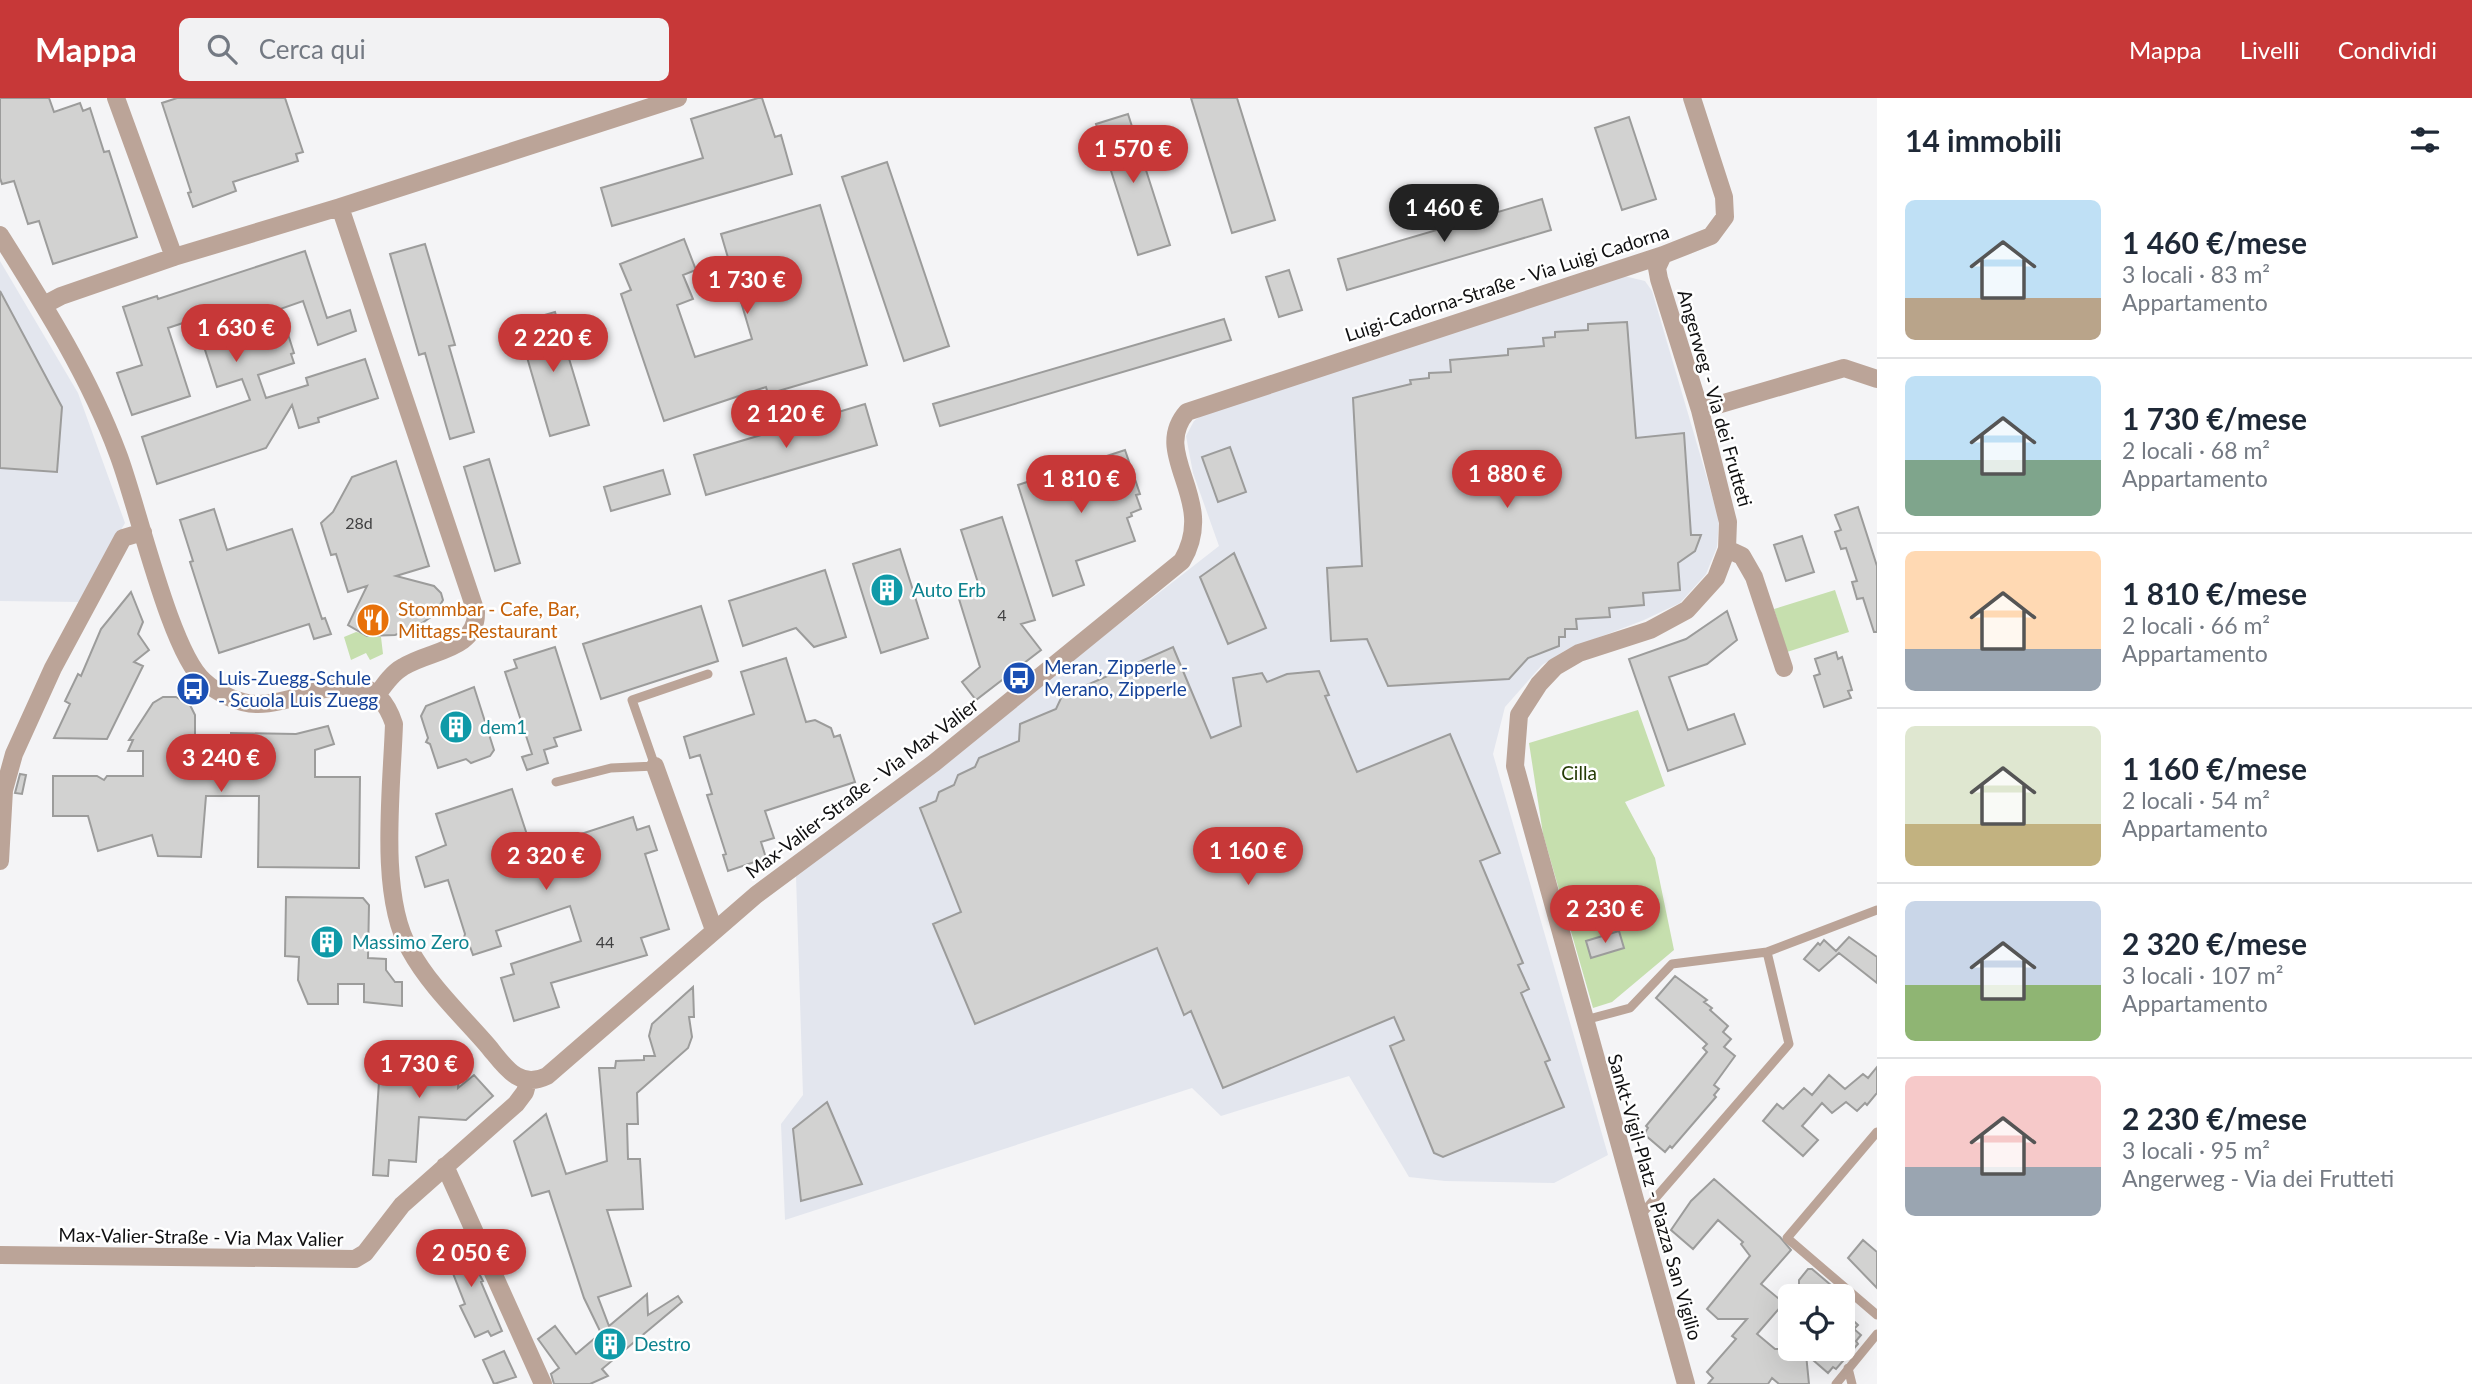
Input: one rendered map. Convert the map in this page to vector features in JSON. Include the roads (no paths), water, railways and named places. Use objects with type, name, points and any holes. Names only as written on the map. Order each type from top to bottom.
[{"type":"street","points":[[116,98],[174,257]]},
{"type":"street","points":[[44,305],[174,257],[340,207],[678,98]]},
{"type":"street","name":"Luigi-Cadorna-Straße - Via Luigi Cadorna","points":[[1179,421],[1198,406],[1662,255],[1711,236],[1726,217],[1724,197],[1692,98]]},
{"type":"street","points":[[340,207],[476,612],[476,624],[466,639],[402,667],[377,695]]},
{"type":"street","points":[[0,235],[44,305],[94,397],[118,454],[181,647],[202,680],[237,700],[258,704],[352,683],[377,695],[394,724],[391,874],[392,899],[402,935],[422,967],[489,1047],[516,1077],[528,1082]]},
{"type":"street","name":"Angerweg - Via dei Frutteti","points":[[1583,1021],[1515,766],[1519,715],[1539,684],[1555,667],[1579,653],[1650,630],[1687,610],[1716,578],[1727,549],[1728,522],[1700,410],[1659,279],[1657,268],[1662,255]]},
{"type":"street","points":[[1700,410],[1844,368],[1877,379]]},
{"type":"street","name":"Max-Valier-Straße - Via Max Valier","points":[[0,1255],[355,1259],[365,1253],[402,1205],[516,1104],[525,1092],[528,1082],[547,1076],[714,930],[778,878],[934,763],[1182,561],[1191,546],[1195,528],[1194,508],[1173,440],[1179,421]]},
{"type":"street","points":[[0,863],[4,789],[14,754],[53,668],[123,538],[143,532]]},
{"type":"street","points":[[1727,549],[1742,556],[1754,577],[1784,668]]},
{"type":"street","points":[[655,766],[714,930]]},
{"type":"street","name":"Sankt-Vigil-Platz - Piazza San Vigilio","points":[[1583,1021],[1686,1384]]},
{"type":"street","points":[[445,1166],[542,1384]]},
{"type":"lane","points":[[556,782],[611,768],[655,766],[632,700],[708,674]]},
{"type":"lane","points":[[1583,1021],[1630,1008],[1672,964],[1767,952],[1877,910]]},
{"type":"lane","points":[[1639,1218],[1789,1044],[1767,952]]},
{"type":"lane","points":[[1877,1132],[1787,1238],[1877,1315]]},
{"type":"lane","points":[[1836,1384],[1877,1334]]},
{"type":"lane","points":[[1848,1368],[1853,1384]]},
{"type":"place","name":"Auto Erb","points":[[887,590]]},
{"type":"place","name":"Stommbar - Cafe, Bar, Mittags-Restaurant","points":[[373,620]]},
{"type":"place","name":"Meran, Zipperle - Merano, Zipperle","points":[[1019,678]]},
{"type":"place","name":"Luis-Zuegg-Schule - Scuola Luis Zuegg","points":[[193,689]]},
{"type":"place","name":"dem1","points":[[456,727]]},
{"type":"place","name":"Massimo Zero","points":[[327,942]]},
{"type":"place","name":"Destro","points":[[610,1344]]},
{"type":"park label","name":"Cilla","points":[[1579,773]]}]
